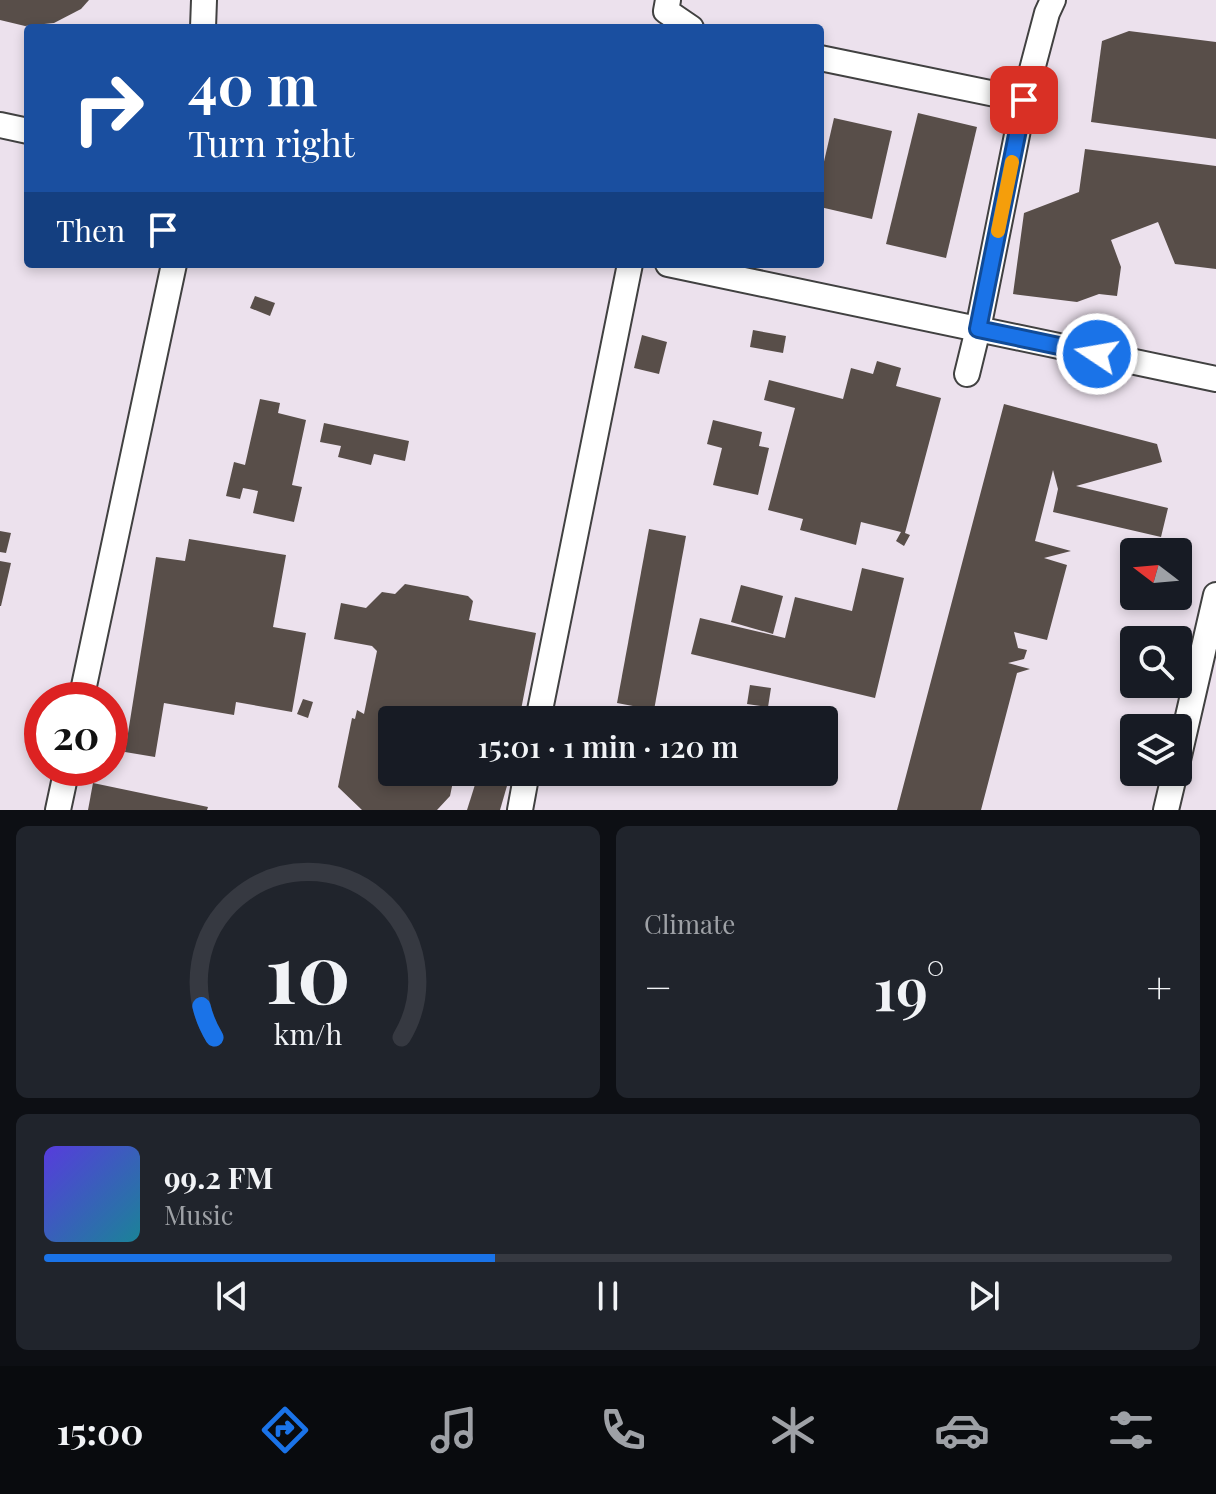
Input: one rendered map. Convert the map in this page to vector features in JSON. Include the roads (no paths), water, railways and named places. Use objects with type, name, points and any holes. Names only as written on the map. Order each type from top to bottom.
[{"type":"lane","points":[[203,24],[204,0]]},
{"type":"lane","points":[[668,0],[666,11],[685,24]]},
{"type":"lane","points":[[967,374],[1024,100],[1053,0]]},
{"type":"lane","points":[[824,59],[1024,100]]},
{"type":"lane","points":[[0,125],[24,130]]},
{"type":"lane","points":[[85,682],[173,268]]},
{"type":"lane","points":[[541,706],[629,268]]},
{"type":"lane","points":[[687,268],[1216,379]]},
{"type":"lane","points":[[1189,714],[1216,595]]},
{"type":"lane","points":[[58,810],[63,786]]},
{"type":"lane","points":[[520,810],[524,786]]},
{"type":"lane","points":[[1166,810],[1172,786]]}]
